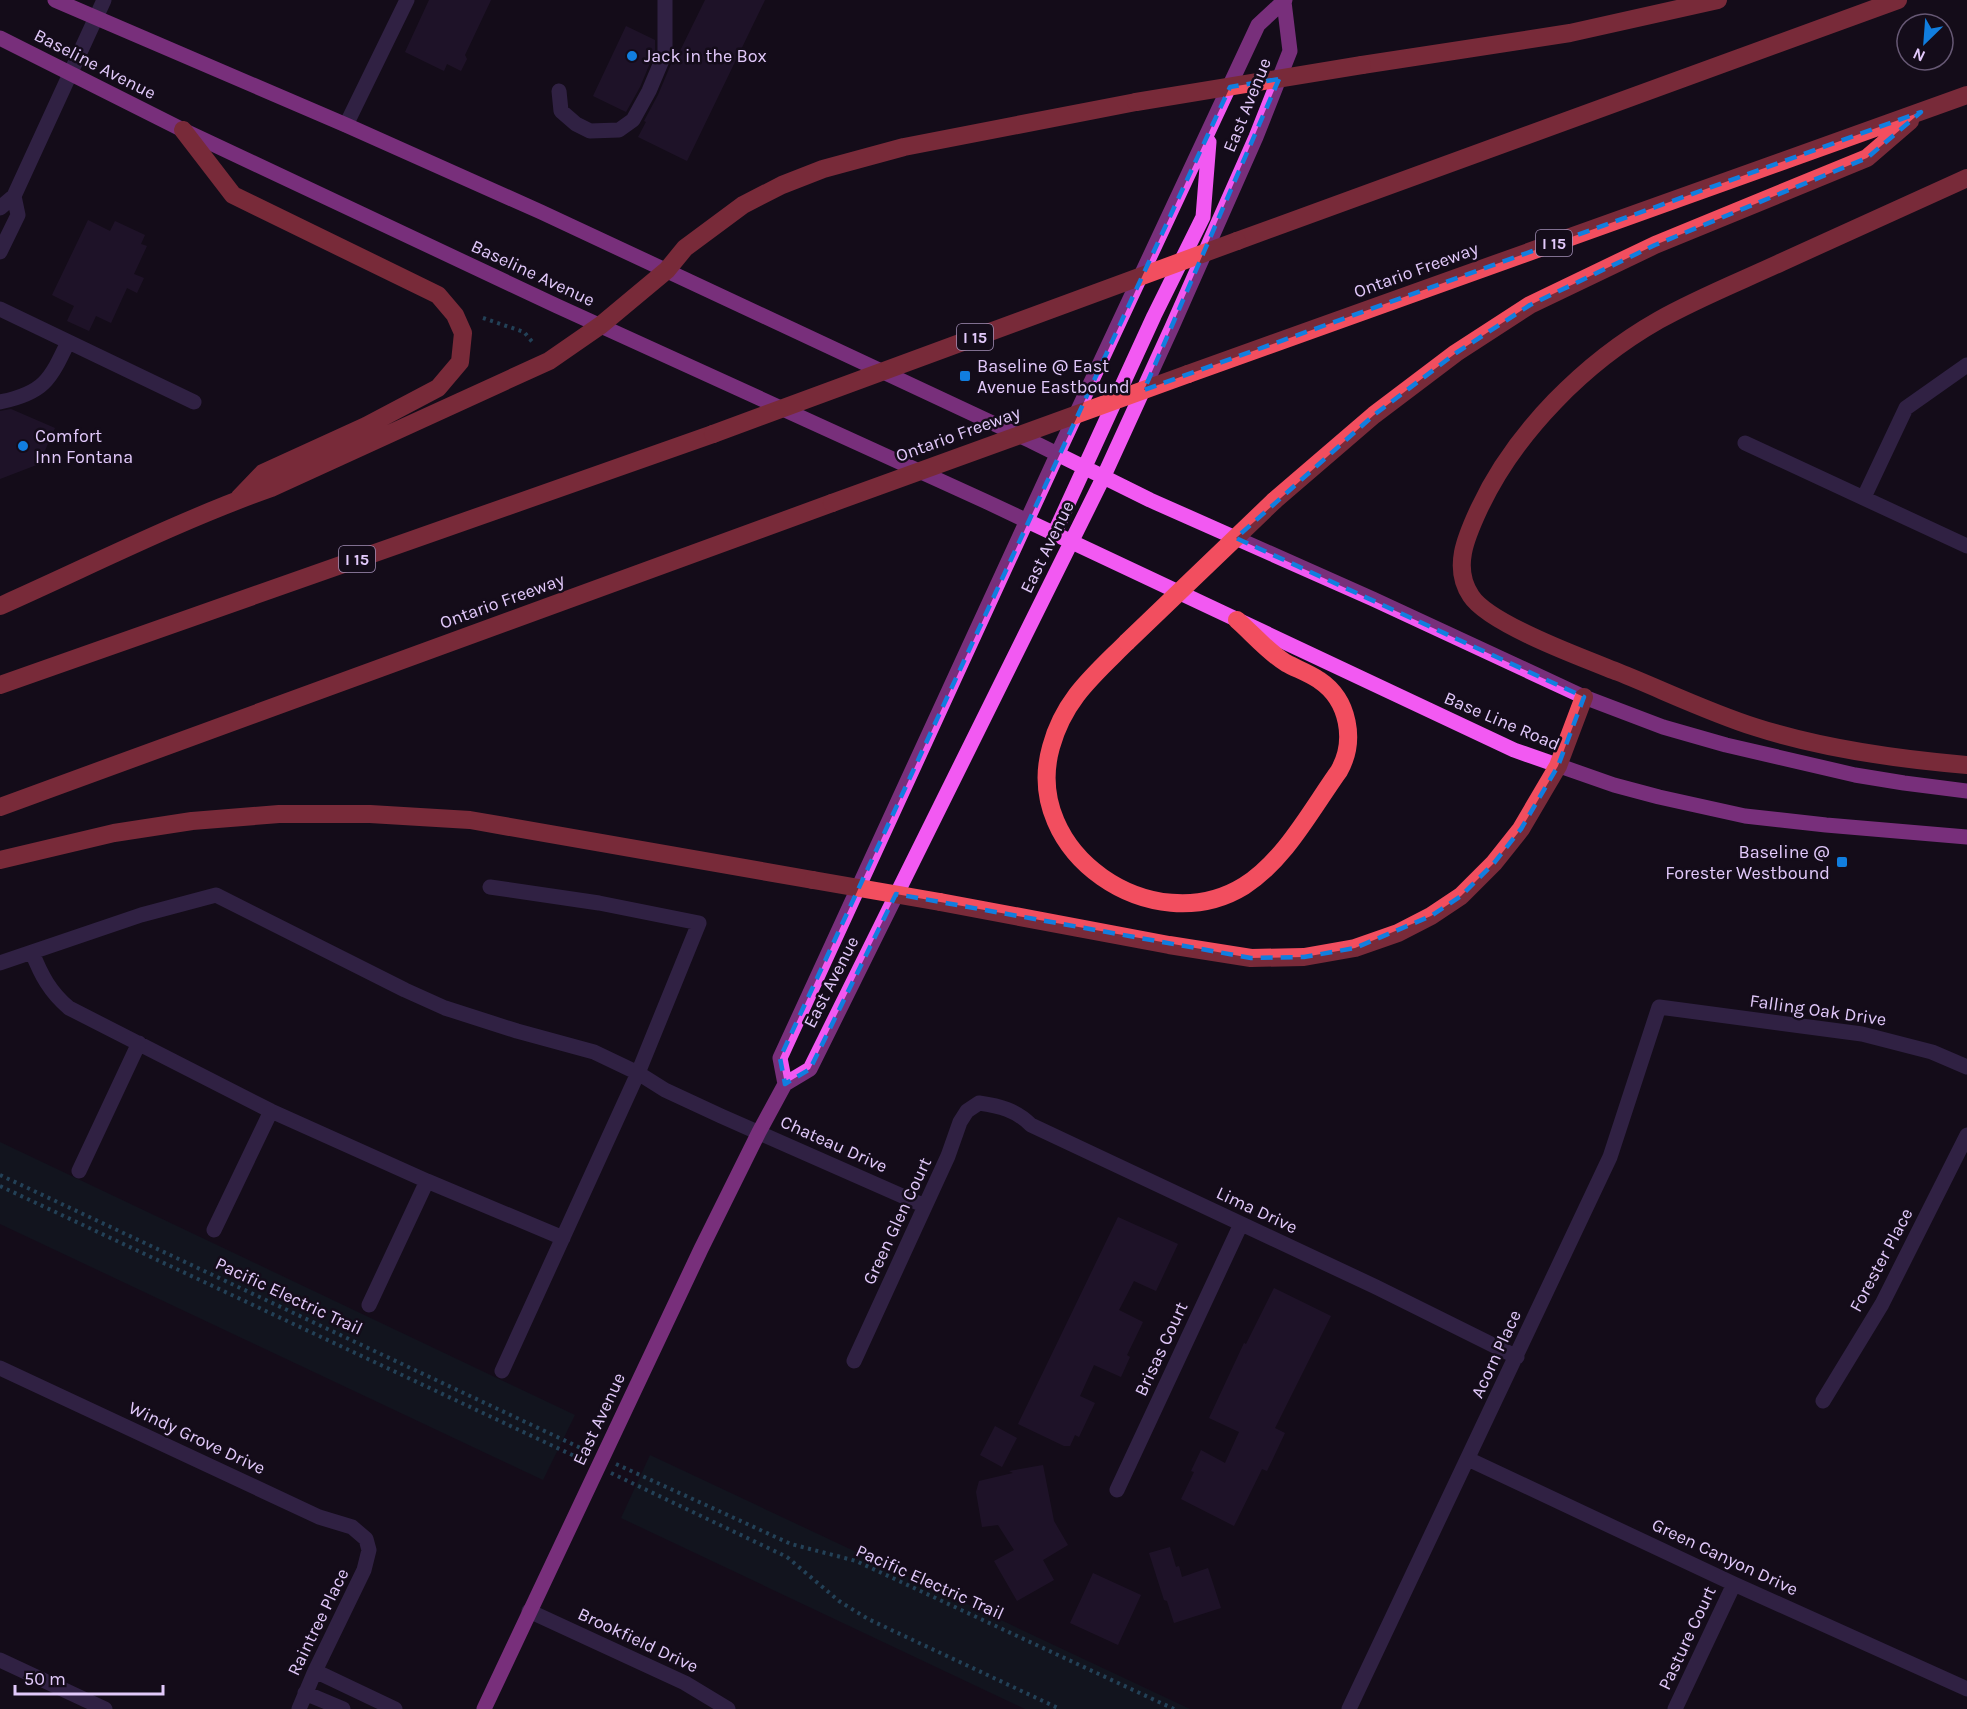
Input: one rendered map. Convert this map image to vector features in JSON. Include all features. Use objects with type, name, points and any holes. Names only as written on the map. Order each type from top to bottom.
[{"type":"highway","points":[[0,606],[236,501],[271,488],[549,361],[601,325],[667,270],[686,248],[743,205],[782,185],[823,169],[904,147],[1136,102],[1570,33],[1718,0]]},
{"type":"highway","name":"I 15","points":[[0,685],[713,434],[1898,0]]},
{"type":"highway","name":"Ontario Freeway","points":[[0,807],[832,502],[1967,95]]},
{"type":"highway","points":[[1237,620],[1285,662],[1320,680],[1334,693],[1346,718],[1348,729],[1348,749],[1345,759],[1292,839],[1258,876],[1242,887],[1225,896],[1173,904],[1136,896],[1100,878],[1076,855],[1062,836],[1048,795],[1047,775],[1050,749],[1059,722],[1075,695],[1127,642],[1274,501],[1401,394],[1456,353],[1530,306],[1654,245],[1866,158],[1921,112]]},
{"type":"highway","points":[[183,130],[233,195],[438,295],[455,315],[463,333],[460,362],[438,388],[366,426],[263,473],[236,501]]},
{"type":"highway","points":[[1967,178],[1659,320],[1596,363],[1540,417],[1505,464],[1472,524],[1461,563],[1462,577],[1471,596],[1488,613],[1543,641],[1715,713],[1756,728],[1800,740],[1923,762],[1967,765]]},
{"type":"highway","points":[[0,860],[114,833],[192,821],[279,814],[370,814],[470,820],[940,902],[1169,945],[1251,958],[1304,957],[1355,948],[1398,933],[1431,916],[1461,896],[1494,863],[1521,828],[1558,766],[1584,697]]},
{"type":"main road","points":[[55,0],[346,125],[667,270],[1031,441],[1103,478],[1584,697],[1663,727],[1761,754],[1865,777],[1967,791]]},
{"type":"main road","name":"East Avenue","points":[[785,1084],[780,1058],[1057,455],[1258,25],[1282,1]]},
{"type":"main road","name":"East Avenue","points":[[484,1709],[701,1249],[759,1132],[785,1084],[810,1069],[1103,478],[1256,137],[1290,51],[1282,1]]},
{"type":"main road","name":"Baseline Avenue","points":[[0,38],[183,130],[1054,534]]},
{"type":"main road","points":[[1054,534],[1154,316],[1203,217],[1210,131]]},
{"type":"main road","name":"Base Line Road","points":[[1054,534],[1514,750],[1558,766],[1659,797],[1745,816],[1967,837]]},
{"type":"street","points":[[0,207],[14,196],[104,0]]},
{"type":"street","points":[[346,125],[407,0]]},
{"type":"street","points":[[559,91],[561,111],[576,124],[590,131],[619,130],[633,120],[649,91],[665,53],[664,0]]},
{"type":"street","points":[[0,252],[18,215],[14,196]]},
{"type":"street","points":[[0,309],[194,402]]},
{"type":"street","points":[[0,402],[39,389],[73,344]]},
{"type":"street","points":[[1864,497],[1906,408],[1967,365]]},
{"type":"street","points":[[1745,442],[1967,546]]},
{"type":"street","points":[[490,887],[599,903],[699,923],[638,1073],[502,1371]]},
{"type":"street","name":"Chateau Drive","points":[[0,963],[141,915],[216,895],[445,1008],[594,1052],[638,1073],[674,1094],[925,1206]]},
{"type":"street","points":[[32,952],[42,978],[69,1008],[271,1111],[563,1238]]},
{"type":"street","name":"Falling Oak Drive","points":[[1659,1007],[1862,1034],[1932,1052],[1967,1068]]},
{"type":"street","name":"Acorn Place","points":[[1349,1709],[1610,1157],[1659,1007]]},
{"type":"street","points":[[79,1171],[139,1043]]},
{"type":"street","name":"Lima Drive","points":[[979,1103],[1009,1109],[1022,1116],[1031,1125],[1376,1287],[1517,1357]]},
{"type":"street","name":"Green Glen Court","points":[[854,1360],[948,1156],[960,1122],[967,1111],[979,1103]]},
{"type":"street","points":[[214,1230],[271,1111]]},
{"type":"street","name":"Forester Place","points":[[1823,1401],[1882,1304],[1967,1135]]},
{"type":"street","points":[[369,1305],[428,1181]]},
{"type":"street","name":"Brisas Court","points":[[1117,1490],[1241,1224]]},
{"type":"street","name":"Windy Grove Drive","points":[[0,1368],[320,1517],[352,1527],[366,1539],[369,1550]]},
{"type":"street","name":"Green Canyon Drive","points":[[1468,1459],[1734,1584],[1967,1689]]},
{"type":"street","name":"Raintree Place","points":[[299,1709],[364,1570],[369,1550]]},
{"type":"street","name":"Pasture Court","points":[[1675,1709],[1734,1584]]},
{"type":"street","name":"Brookfield Drive","points":[[529,1611],[685,1683],[720,1707]]},
{"type":"street","points":[[0,1660],[105,1709]]},
{"type":"street","points":[[315,1671],[395,1709]]},
{"type":"street","points":[[305,1693],[343,1709]]},
{"type":"path","points":[[483,318],[524,332],[534,344]]},
{"type":"path","name":"Pacific Electric Trail","points":[[0,1175],[567,1441]]},
{"type":"path","name":"Pacific Electric Trail","points":[[0,1186],[562,1451]]},
{"type":"path","name":"Pacific Electric Trail","points":[[639,1475],[783,1541],[856,1561],[1174,1709]]},
{"type":"path","points":[[633,1484],[787,1557],[839,1601],[868,1619],[1060,1709]]},
{"type":"highlighted area","points":[[1279,79],[1144,390],[1921,112],[1867,158],[1655,245],[1530,305],[1456,353],[1374,415],[1236,538],[1584,697],[1558,766],[1521,829],[1494,863],[1461,896],[1431,916],[1355,948],[1304,957],[1251,958],[896,894],[810,1069],[785,1084],[780,1058],[1230,87]]},
{"type":"shaded area","points":[[0,1142],[575,1415],[543,1480],[0,1224]]},
{"type":"shaded area","points":[[650,1455],[1190,1709],[1025,1709],[621,1518]]},
{"type":"building","points":[[429,0],[491,0],[465,55],[467,59],[461,71],[447,64],[444,71],[405,52]]},
{"type":"building","points":[[705,0],[765,0],[687,161],[638,137],[674,57],[675,49],[680,51]]},
{"type":"building","name":"Jack in the Box","points":[[626,26],[655,40],[655,51],[640,87],[626,112],[593,96]]},
{"type":"building","points":[[88,220],[110,231],[115,221],[145,235],[141,244],[147,246],[134,274],[144,278],[137,293],[127,288],[111,323],[96,316],[89,331],[67,321],[74,306],[52,295]]},
{"type":"building","name":"Comfort Inn Fontana","points":[[11,409],[55,428],[39,464],[0,479],[0,411]]},
{"type":"building","points":[[1118,1217],[1178,1244],[1156,1291],[1134,1281],[1119,1310],[1143,1322],[1127,1355],[1130,1357],[1121,1377],[1094,1365],[1080,1396],[1095,1403],[1079,1437],[1075,1435],[1070,1446],[1064,1446],[1018,1424]]},
{"type":"building","points":[[1274,1288],[1331,1316],[1275,1428],[1285,1433],[1267,1471],[1262,1469],[1234,1526],[1181,1499],[1194,1472],[1191,1471],[1201,1450],[1225,1463],[1239,1432],[1209,1418],[1244,1343],[1246,1344]]},
{"type":"building","points":[[995,1426],[1017,1438],[1002,1467],[980,1455]]},
{"type":"building","points":[[1043,1465],[1054,1521],[1068,1545],[1043,1560],[1054,1580],[1017,1601],[994,1561],[1014,1550],[998,1525],[982,1527],[976,1492],[979,1481],[1013,1473],[1009,1471]]},
{"type":"building","points":[[1170,1547],[1176,1567],[1179,1566],[1182,1577],[1208,1568],[1221,1608],[1174,1623],[1149,1553]]},
{"type":"building","points":[[1093,1573],[1141,1595],[1118,1645],[1070,1623]]},
{"type":"place","name":"Jack in the Box","points":[[632,56]]},
{"type":"place","name":"Baseline @ East Avenue Eastbound","points":[[965,376]]},
{"type":"place","name":"Comfort Inn Fontana","points":[[23,446]]},
{"type":"place","name":"Baseline @ Forester Westbound","points":[[1842,862]]}]
